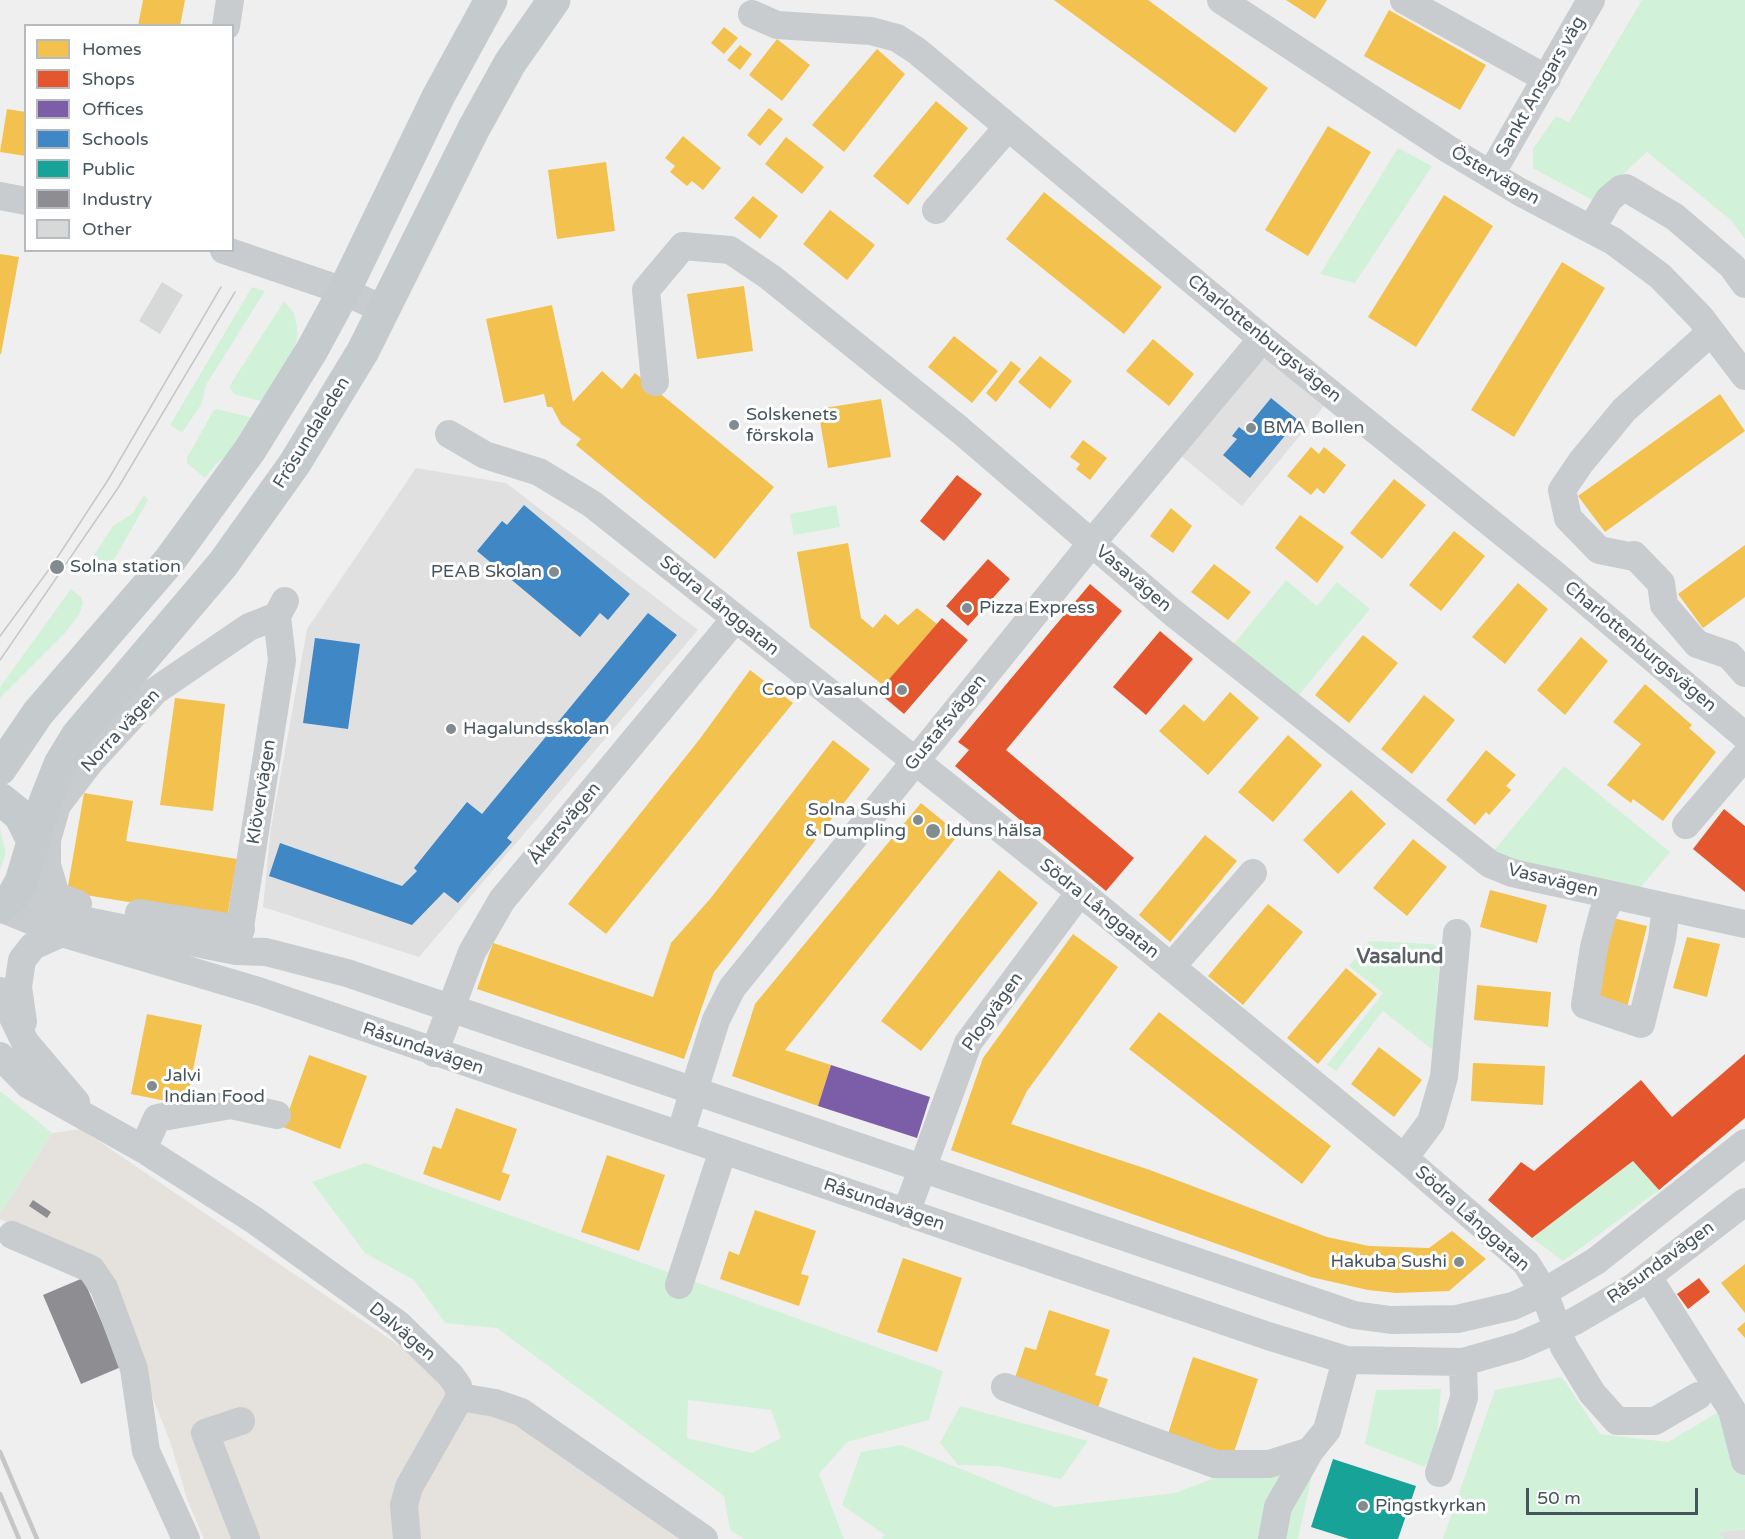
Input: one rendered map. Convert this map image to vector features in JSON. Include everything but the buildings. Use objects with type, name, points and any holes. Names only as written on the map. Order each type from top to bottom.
[{"type":"main road","points":[[0,769],[38,713],[119,620],[216,499],[288,390],[344,291],[438,98],[490,0]]},
{"type":"main road","name":"Frösundaleden","points":[[0,908],[13,896],[33,862],[60,764],[77,736],[112,691],[172,627],[261,512],[333,402],[384,310],[474,128],[510,63],[547,9]]},
{"type":"main road","points":[[0,799],[20,815],[33,862]]},
{"type":"street","points":[[226,24],[230,0]]},
{"type":"street","points":[[1404,0],[1547,79]]},
{"type":"street","name":"Sankt Ansgars väg","points":[[1491,174],[1592,0]]},
{"type":"street","name":"Östervägen","points":[[1228,2],[1491,174],[1591,229],[1660,276],[1711,332],[1745,375]]},
{"type":"street","name":"Charlottenburgsvägen","points":[[752,14],[777,25],[872,31],[897,38],[1008,127],[1262,339],[1554,574],[1745,736]]},
{"type":"street","points":[[936,210],[1008,127]]},
{"type":"street","points":[[1591,229],[1609,199],[1621,189],[1626,188],[1675,217],[1732,266],[1745,284]]},
{"type":"street","points":[[0,196],[24,201]]},
{"type":"street","name":"Vasavägen","points":[[655,382],[646,290],[683,246],[730,249],[770,277],[960,430],[1172,612],[1490,864],[1512,873],[1745,924]]},
{"type":"street","points":[[230,252],[344,291],[384,310]]},
{"type":"street","points":[[1711,332],[1624,410],[1581,462],[1562,490],[1568,518],[1599,550],[1629,556],[1635,555],[1660,583],[1664,605],[1697,644],[1729,655],[1745,673]]},
{"type":"street","name":"Gustafsvägen","points":[[680,1136],[716,1020],[732,988],[1091,544],[1262,339]]},
{"type":"street","name":"Södra Långgatan","points":[[449,434],[485,454],[539,472],[592,504],[1080,892],[1404,1158],[1526,1263],[1544,1292],[1564,1347],[1592,1394],[1617,1421],[1654,1421],[1698,1396]]},
{"type":"street","name":"Norra vägen","points":[[33,862],[47,840],[57,805],[90,762],[155,691],[281,608]]},
{"type":"street","name":"Klövervägen","points":[[228,983],[238,940],[282,660],[281,608]]},
{"type":"street","name":"Åkersvägen","points":[[434,1053],[472,952],[502,900],[735,619]]},
{"type":"street","points":[[1686,825],[1745,756]]},
{"type":"street","points":[[33,862],[40,899],[82,920],[238,940],[266,952],[347,973],[1354,1315],[1391,1320],[1457,1319],[1513,1306],[1544,1292],[1596,1261],[1745,1143]]},
{"type":"street","points":[[1171,967],[1253,873]]},
{"type":"street","name":"Plogvägen","points":[[906,1213],[968,1043],[1080,892]]},
{"type":"street","points":[[1612,895],[1603,913],[1594,946],[1586,1005],[1641,1024],[1662,939],[1666,907]]},
{"type":"street","name":"Råsundavägen","points":[[0,908],[62,933],[228,983],[1257,1332],[1346,1360],[1463,1362],[1519,1346],[1558,1330],[1648,1277],[1745,1202]]},
{"type":"street","points":[[25,1041],[18,987],[22,960],[33,946],[62,933]]},
{"type":"street","points":[[1404,1158],[1431,1122],[1443,1077],[1457,933]]},
{"type":"street","name":"Dalvägen","points":[[0,991],[25,1041],[93,1122]]},
{"type":"street","name":"Dalvägen","points":[[0,1056],[29,1085],[143,1149],[254,1220],[398,1324],[452,1376],[459,1386],[460,1397]]},
{"type":"street","points":[[143,1149],[157,1118],[231,1105],[277,1115]]},
{"type":"street","points":[[679,1285],[723,1150]]},
{"type":"street","points":[[12,1235],[91,1269],[104,1288],[134,1369],[146,1451],[186,1539]]},
{"type":"street","points":[[1648,1277],[1732,1410],[1745,1461]]},
{"type":"street","points":[[1272,1539],[1278,1507],[1310,1451],[1327,1430],[1346,1360]]},
{"type":"street","points":[[1439,1473],[1464,1398],[1463,1362]]},
{"type":"street","points":[[1005,1387],[1215,1464],[1269,1464],[1310,1451]]},
{"type":"street","points":[[407,1539],[404,1505],[409,1487],[460,1397],[495,1403],[521,1412],[704,1539]]},
{"type":"street","points":[[241,1421],[205,1433],[246,1539]]},
{"type":"shaded area","name":"BMA Bollen","points":[[1270,358],[1325,405],[1242,506],[1175,451],[1255,361]]},
{"type":"shaded area","name":"Hagalundsskolan","points":[[416,468],[506,483],[698,630],[419,957],[263,907],[271,828],[307,629]]},
{"type":"shaded area","points":[[81,1129],[684,1539],[204,1539],[187,1499],[171,1444],[102,1269],[0,1219],[0,1214],[52,1133]]},
{"type":"shaded area","points":[[1745,1529],[1745,1539],[1724,1539],[1717,1532]]},
{"type":"green space","points":[[1642,0],[1745,0],[1745,239],[1731,220],[1647,152],[1594,201],[1533,168],[1533,149],[1556,116],[1569,122]]},
{"type":"green space","points":[[1398,148],[1432,166],[1355,283],[1320,274]]},
{"type":"green space","points":[[252,287],[265,291],[206,385],[202,403],[182,433],[170,425]]},
{"type":"green space","points":[[284,301],[294,313],[297,327],[297,340],[290,358],[264,402],[234,394],[230,387],[232,382]]},
{"type":"green space","points":[[217,409],[254,418],[233,450],[215,465],[205,478],[187,463],[187,458],[213,411]]},
{"type":"green space","points":[[144,495],[148,500],[106,574],[97,576],[84,570],[113,526],[132,514]]},
{"type":"green space","points":[[836,505],[840,527],[794,535],[790,514]]},
{"type":"green space","points":[[1286,580],[1317,606],[1337,582],[1370,609],[1294,701],[1230,649]]},
{"type":"green space","points":[[71,589],[81,597],[83,603],[79,615],[64,634],[0,698],[0,687]]},
{"type":"green space","points":[[1564,766],[1670,852],[1636,893],[1491,854]]},
{"type":"green space","points":[[0,829],[6,853],[0,870]]},
{"type":"green space","points":[[1369,941],[1432,944],[1437,947],[1440,954],[1433,1050],[1383,1011],[1336,1071],[1327,1065],[1383,993],[1349,966]]},
{"type":"green space","points":[[0,1091],[52,1133],[0,1214]]},
{"type":"green space","points":[[1633,1161],[1659,1190],[1563,1261],[1532,1238]]},
{"type":"green space","points":[[365,1163],[943,1371],[929,1420],[847,1442],[819,1474],[844,1539],[744,1539],[730,1530],[724,1496],[497,1328],[445,1323],[414,1280],[365,1253],[312,1182]],"holes":[[[688,1400],[771,1410],[781,1438],[752,1453],[687,1438]]]},
{"type":"green space","points":[[1562,1377],[1600,1434],[1668,1442],[1720,1411],[1745,1438],[1745,1529],[1718,1532],[1724,1539],[1443,1539],[1495,1390]]},
{"type":"green space","points":[[1441,1389],[1436,1449],[1425,1467],[1365,1444],[1376,1390]]},
{"type":"green space","points":[[960,1406],[1088,1441],[1061,1479],[997,1466],[958,1465],[940,1443]]},
{"type":"green space","points":[[902,1445],[1054,1507],[1175,1493],[1220,1476],[1313,1470],[1298,1539],[881,1539],[885,1535],[842,1505],[861,1452]]},
{"type":"tram line","points":[[0,636],[53,564],[108,480],[221,287]]},
{"type":"tram line","points":[[0,660],[118,488],[235,292]]},
{"type":"railway","points":[[0,1452],[37,1539]]},
{"type":"railway","points":[[0,1494],[19,1539]]},
{"type":"place","name":"Solskenets förskola","points":[[734,425]]},
{"type":"place","name":"BMA Bollen","points":[[1251,428]]},
{"type":"place","name":"Solna station","points":[[57,567]]},
{"type":"place","name":"PEAB Skolan","points":[[554,572]]},
{"type":"place","name":"Pizza Express","points":[[967,608]]},
{"type":"place","name":"Coop Vasalund","points":[[902,690]]},
{"type":"place","name":"Hagalundsskolan","points":[[451,729]]},
{"type":"place","name":"Solna Sushi & Dumpling","points":[[918,820]]},
{"type":"place","name":"Iduns hälsa","points":[[933,831]]},
{"type":"place","name":"Jalvi Indian Food","points":[[152,1086]]},
{"type":"place","name":"Hakuba Sushi","points":[[1459,1262]]},
{"type":"place","name":"Pingstkyrkan","points":[[1363,1506]]},
{"type":"district","name":"Vasalund","points":[[1400,958]]}]
